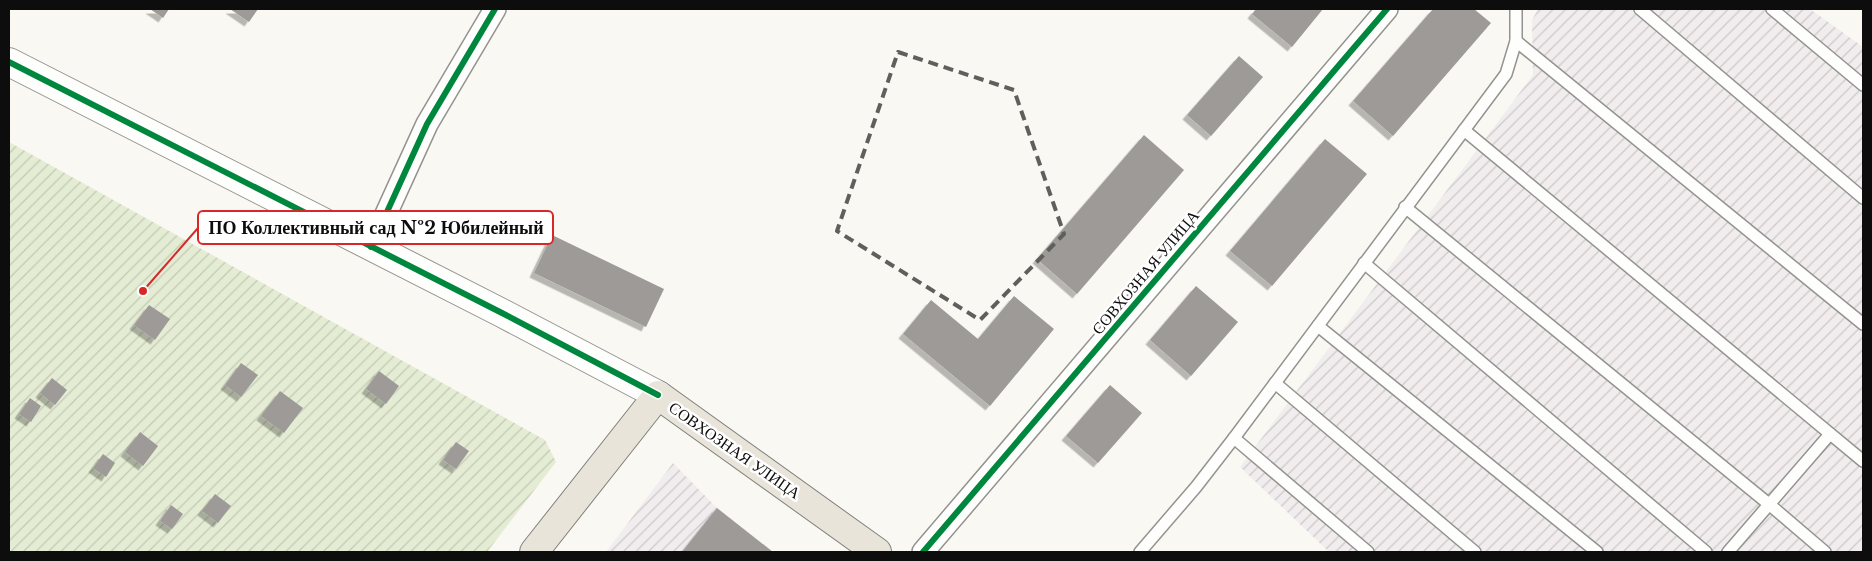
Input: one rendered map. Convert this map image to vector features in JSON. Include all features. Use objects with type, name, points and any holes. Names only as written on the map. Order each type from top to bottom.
[{"type":"main road","name":"СОВХОЗНАЯ УЛИЦА","points":[[534,552],[658,395],[877,552]]},
{"type":"street","points":[[371,247],[428,124],[494,9]]},
{"type":"street","name":"СОВХОЗНАЯ УЛИЦА","points":[[923,552],[1387,9]]},
{"type":"street","points":[[9,62],[502,313],[658,395]]},
{"type":"lane","points":[[1140,552],[1196,487],[1234,438],[1506,74],[1516,41],[1516,9]]},
{"type":"lane","points":[[1640,9],[1863,198]]},
{"type":"lane","points":[[1772,9],[1863,85]]},
{"type":"lane","points":[[1516,41],[1863,324]]},
{"type":"lane","points":[[1464,130],[1863,462]]},
{"type":"lane","points":[[1405,207],[1825,552]]},
{"type":"lane","points":[[1364,264],[1706,552]]},
{"type":"lane","points":[[1318,326],[1597,552]]},
{"type":"lane","points":[[1275,383],[1475,552]]},
{"type":"lane","points":[[1728,552],[1830,434]]},
{"type":"lane","points":[[1234,438],[1368,552]]},
{"type":"highlighted area","points":[[898,52],[1014,90],[1064,234],[980,320],[837,231]]},
{"type":"shaded area","points":[[1538,9],[1810,9],[1863,47],[1863,552],[1329,552],[1240,467],[1533,75],[1532,20]]},
{"type":"shaded area","points":[[673,463],[717,508],[773,552],[606,552]]},
{"type":"green space","points":[[9,142],[545,440],[556,462],[487,552],[9,552]]},
{"type":"building","points":[[150,9],[169,9],[163,18]]},
{"type":"building","points":[[230,9],[258,9],[249,22]]},
{"type":"building","points":[[1256,9],[1323,9],[1292,47],[1252,14]]},
{"type":"building","points":[[1433,9],[1474,9],[1491,23],[1393,136],[1353,101]]},
{"type":"building","points":[[1239,56],[1263,77],[1211,136],[1187,115]]},
{"type":"building","points":[[1144,135],[1184,170],[1077,294],[1037,259]]},
{"type":"building","points":[[1325,139],[1367,174],[1272,286],[1230,251]]},
{"type":"building","points":[[552,235],[664,289],[646,327],[534,273]]},
{"type":"building","points":[[1196,286],[1238,322],[1191,376],[1150,340]]},
{"type":"building","points":[[1014,296],[1054,329],[990,406],[903,334],[931,300],[978,339]]},
{"type":"building","points":[[149,305],[170,319],[155,340],[134,325]]},
{"type":"building","points":[[241,363],[258,375],[241,397],[225,385]]},
{"type":"building","points":[[379,371],[399,386],[386,404],[366,389]]},
{"type":"building","points":[[52,378],[67,390],[55,405],[40,393]]},
{"type":"building","points":[[1110,385],[1142,413],[1098,463],[1066,436]]},
{"type":"building","points":[[280,391],[303,408],[284,433],[261,416]]},
{"type":"building","points":[[30,398],[41,406],[31,422],[19,414]]},
{"type":"building","points":[[140,432],[158,446],[143,466],[125,452]]},
{"type":"building","points":[[456,442],[469,451],[456,469],[443,460]]},
{"type":"building","points":[[103,454],[115,463],[106,477],[93,468]]},
{"type":"building","points":[[215,494],[231,506],[218,523],[202,511]]},
{"type":"building","points":[[171,505],[183,514],[172,529],[160,521]]},
{"type":"building","points":[[717,508],[773,552],[682,552]]},
{"type":"cycle path","points":[[371,247],[427,124],[495,9]]},
{"type":"cycle path","points":[[923,552],[1387,9]]},
{"type":"cycle path","points":[[9,62],[502,313],[658,395]]},
{"type":"place","name":"ПО Коллективный сад №2 Юбилейный","points":[[143,291]]}]
